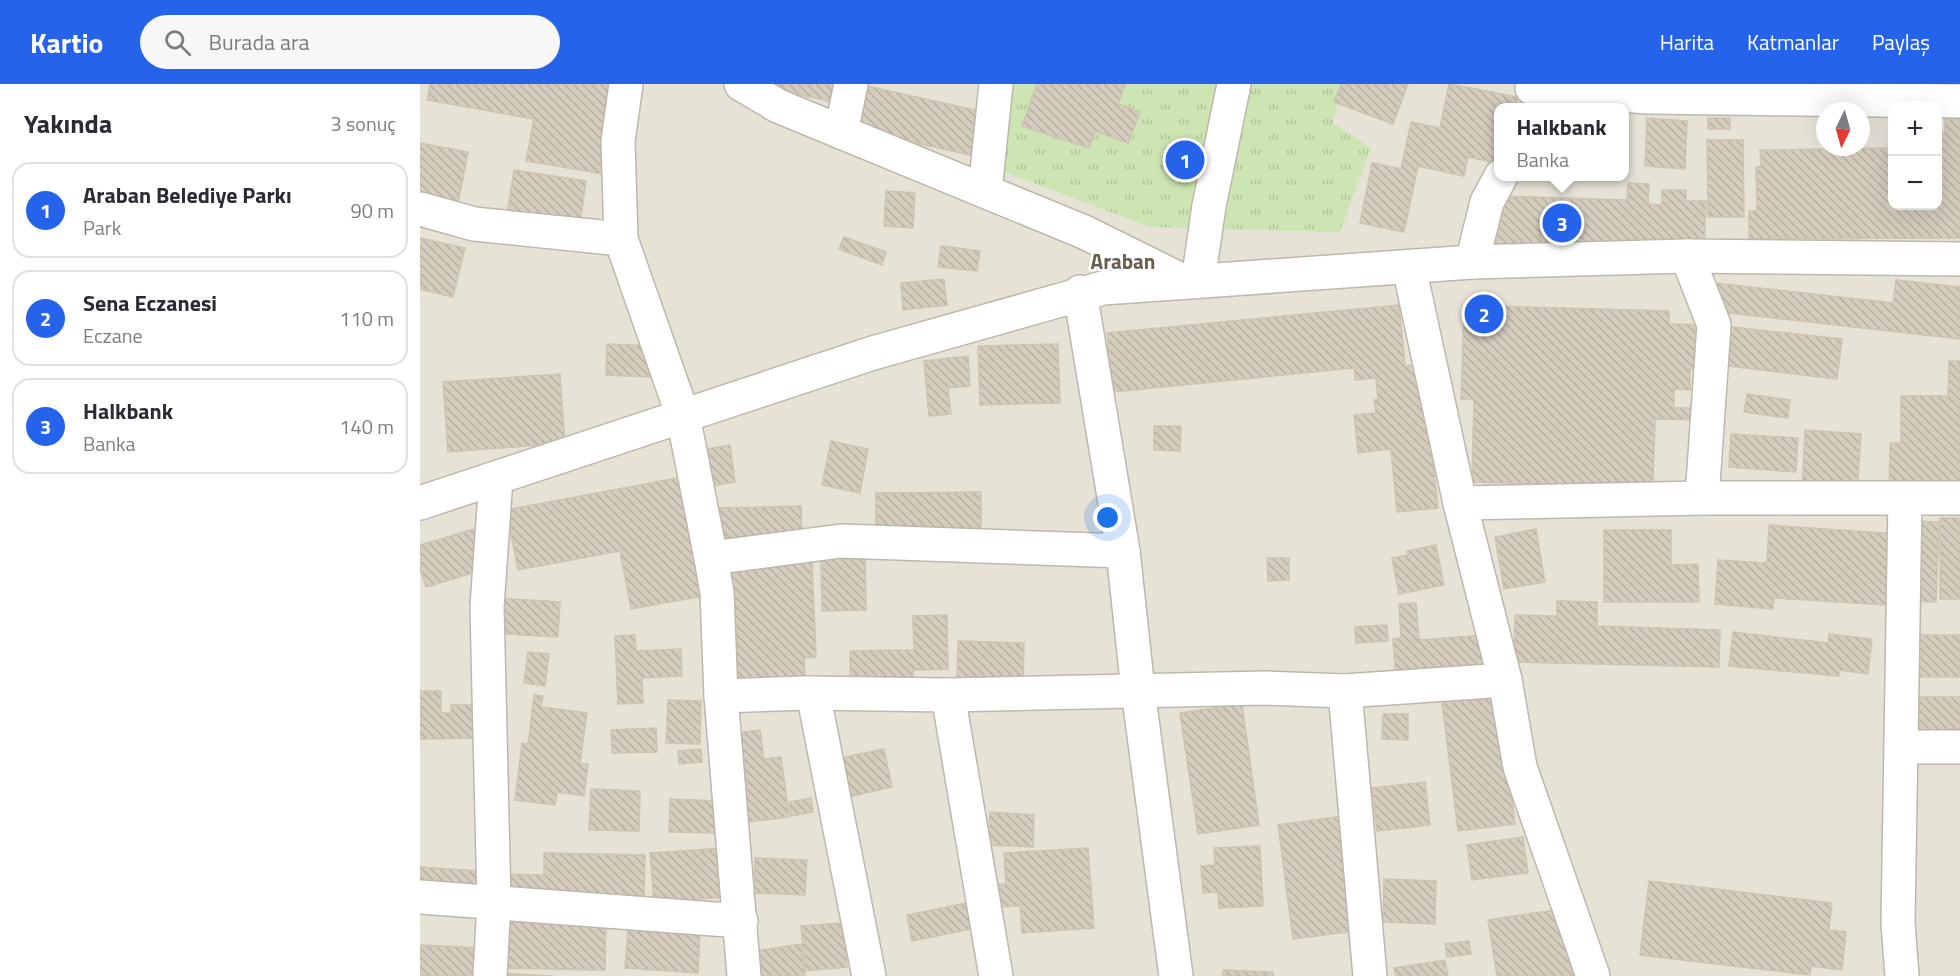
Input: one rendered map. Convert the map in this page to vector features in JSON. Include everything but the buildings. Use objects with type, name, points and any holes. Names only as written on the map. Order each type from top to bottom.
[{"type":"street","points":[[626,84],[618,141],[621,238],[683,416],[717,593],[721,696],[744,976]]},
{"type":"street","points":[[741,84],[778,106],[1084,232],[1192,281]]},
{"type":"street","points":[[841,132],[851,84]]},
{"type":"street","points":[[985,191],[996,84]]},
{"type":"street","points":[[1192,281],[1234,84]]},
{"type":"street","points":[[1532,93],[1648,98],[1960,101]]},
{"type":"street","points":[[1472,262],[1487,202],[1500,181]]},
{"type":"street","points":[[420,209],[474,224],[621,238]]},
{"type":"street","points":[[1687,256],[1714,324],[1702,498]]},
{"type":"street","points":[[420,503],[873,353],[1080,292],[1102,288],[1472,262],[1687,256],[1960,259]]},
{"type":"street","points":[[1409,267],[1460,503],[1505,680],[1520,767],[1593,976]]},
{"type":"street","points":[[1080,292],[1123,551],[1138,690],[1176,976]]},
{"type":"street","points":[[490,976],[494,902],[487,607],[496,478]]},
{"type":"street","points":[[1460,503],[1702,498],[1960,498]]},
{"type":"street","points":[[1902,976],[1898,923],[1905,499]]},
{"type":"street","points":[[711,558],[841,541],[1123,551]]},
{"type":"street","points":[[721,696],[813,693],[948,695],[1266,688],[1345,691],[1505,680]]},
{"type":"street","points":[[1345,691],[1370,976]]},
{"type":"street","points":[[813,693],[869,976]]},
{"type":"street","points":[[948,695],[996,976]]},
{"type":"street","points":[[1902,747],[1960,747]]},
{"type":"street","points":[[420,897],[741,921]]},
{"type":"shaded area","points":[[420,84],[1960,84],[1960,976],[420,976]]},
{"type":"green space","points":[[1011,84],[1342,84],[1333,123],[1371,148],[1340,232],[1150,227],[1002,171]]},
{"type":"place","name":"Araban Belediye Parkı","points":[[1185,160]]},
{"type":"place","name":"Halkbank","points":[[1562,223]]},
{"type":"place","name":"Sena Eczanesi","points":[[1484,314]]},
{"type":"district","name":"Araban","points":[[1123,261]]}]
